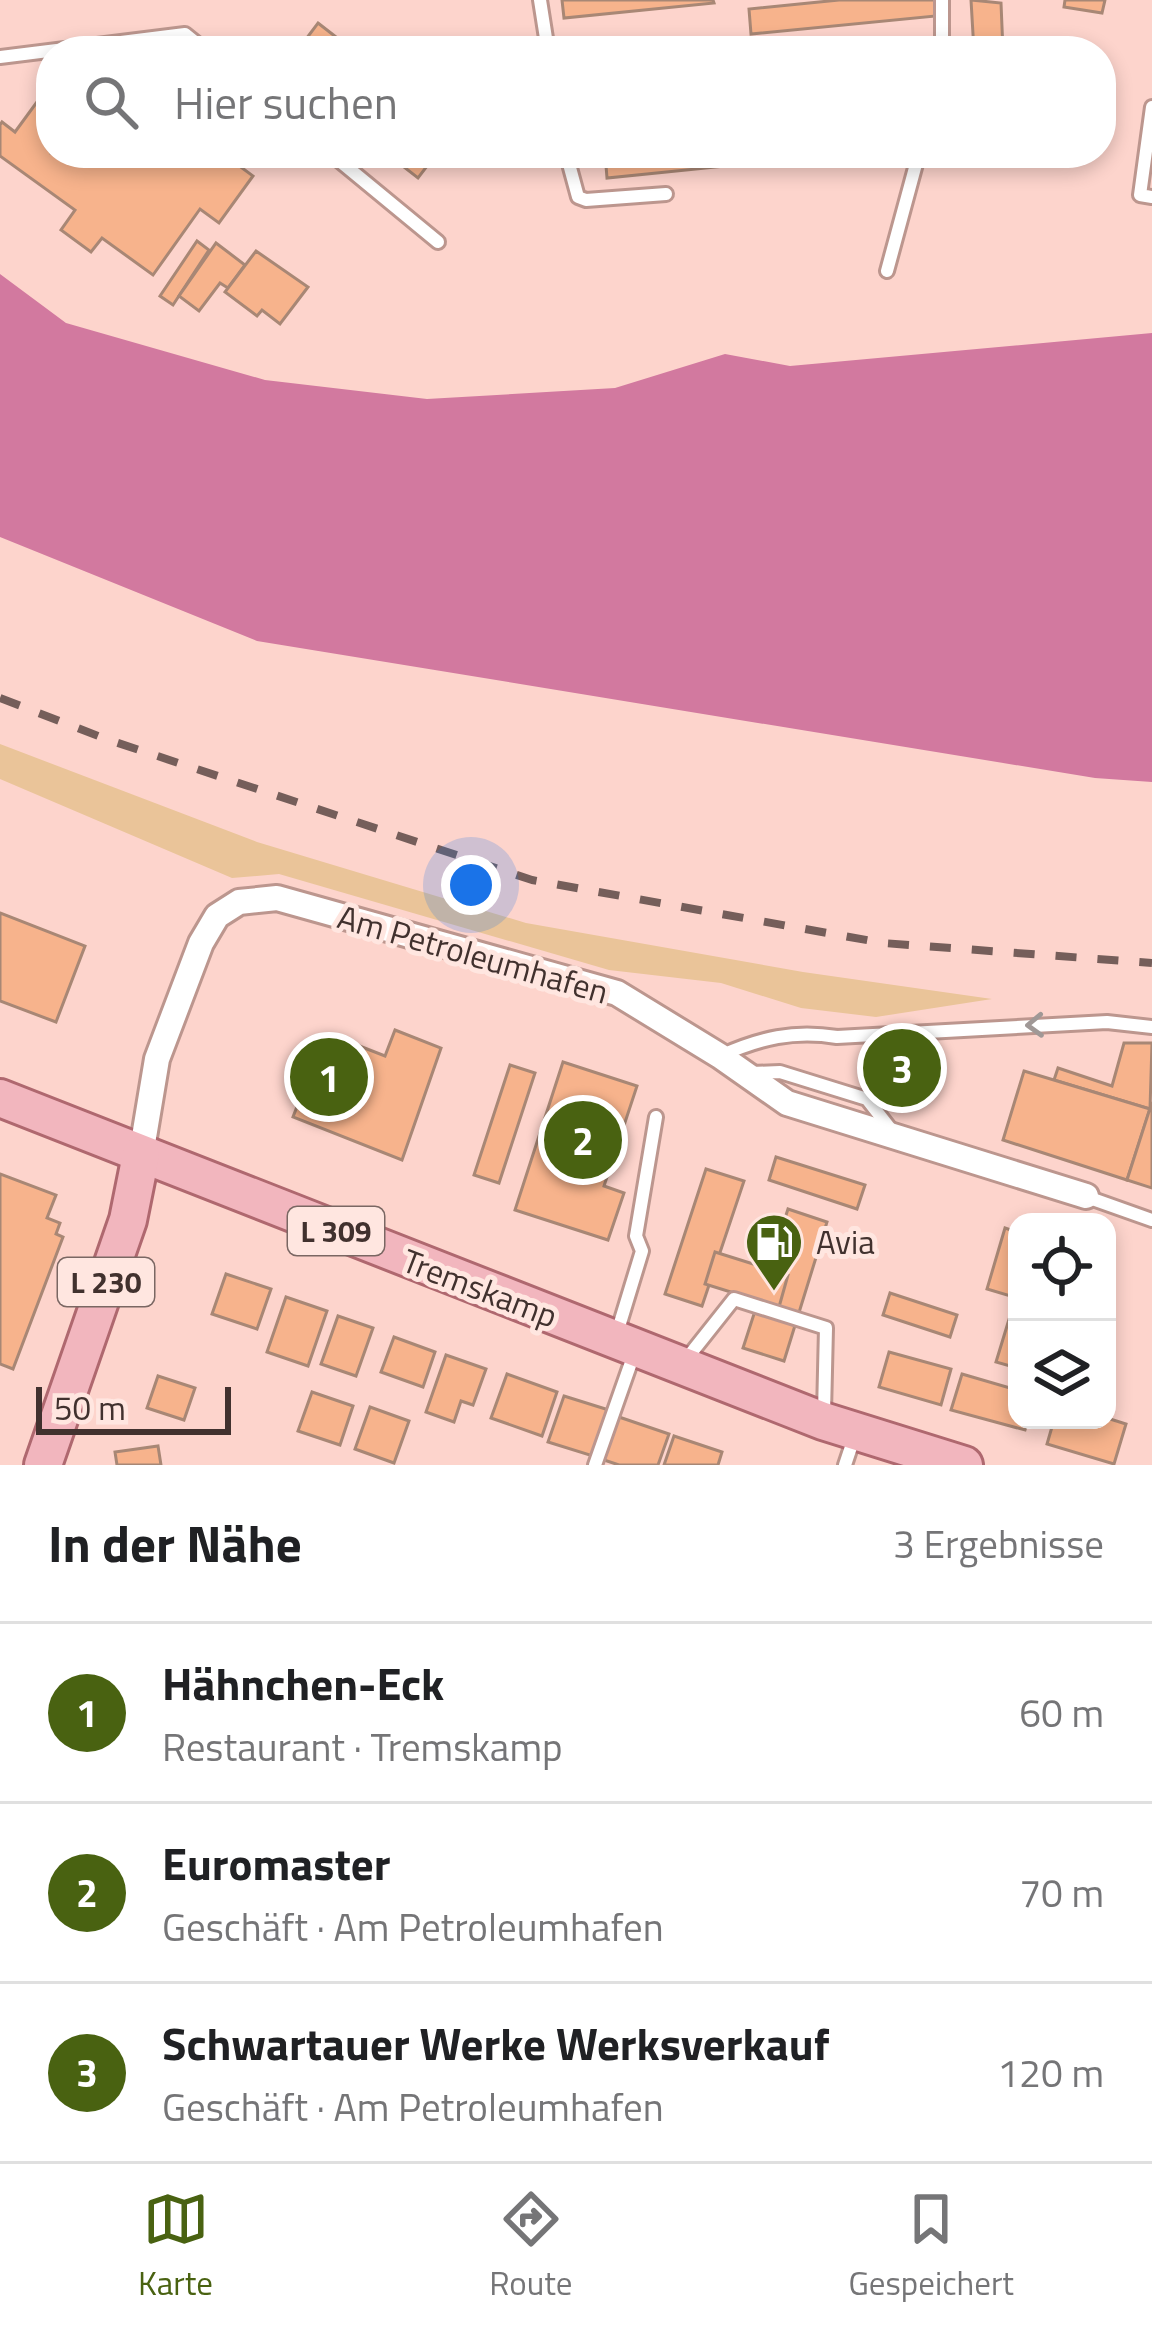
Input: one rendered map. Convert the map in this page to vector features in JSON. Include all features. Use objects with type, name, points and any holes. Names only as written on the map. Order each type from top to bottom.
[{"type":"main road","name":"Tremskamp","points":[[0,1098],[626,1343],[842,1439],[964,1465]]},
{"type":"main road","name":"L 230","points":[[43,1465],[128,1220],[142,1155]]},
{"type":"street","name":"Am Petroleumhafen","points":[[142,1155],[157,1059],[184,985],[217,916],[239,902],[277,898],[617,993],[787,1103],[1088,1197]]},
{"type":"lane","points":[[539,0],[545,36]]},
{"type":"lane","points":[[942,0],[942,36]]},
{"type":"lane","points":[[0,57],[36,53]]},
{"type":"lane","points":[[1152,106],[1140,196],[1152,197]]},
{"type":"lane","points":[[348,168],[438,242]]},
{"type":"lane","points":[[570,168],[578,197],[586,200],[666,194]]},
{"type":"lane","points":[[886,271],[915,168]]},
{"type":"lane","points":[[720,1056],[753,1041],[802,1031],[837,1036],[1107,1022],[1152,1027]]},
{"type":"lane","points":[[595,1465],[626,1343],[642,1251],[635,1236],[656,1117]]},
{"type":"lane","points":[[1088,1197],[1152,1220]]},
{"type":"lane","points":[[681,1366],[734,1300],[826,1328],[842,1439]]},
{"type":"shaded area","points":[[0,274],[66,323],[265,380],[427,399],[615,388],[725,354],[790,366],[1152,333],[1152,782],[1095,778],[257,641],[0,537]]},
{"type":"shaded area","points":[[0,744],[257,842],[526,923],[803,972],[992,999],[876,1017],[801,1008],[721,983],[609,970],[279,874],[232,878],[0,779]]},
{"type":"building","points":[[562,0],[713,0],[714,3],[564,18]]},
{"type":"building","points":[[839,0],[935,0],[936,16],[751,34],[749,9]]},
{"type":"building","points":[[971,0],[1001,3],[1002,36],[973,36]]},
{"type":"building","points":[[1065,0],[1105,0],[1102,13],[1064,7]]},
{"type":"building","points":[[318,23],[335,36],[308,36]]},
{"type":"building","points":[[36,103],[36,168],[242,168],[253,176],[219,223],[200,209],[153,275],[102,238],[91,252],[61,230],[75,210],[0,156],[0,125],[15,132]]},
{"type":"building","points":[[405,168],[426,168],[418,178]]},
{"type":"building","points":[[606,168],[706,168],[607,178]]},
{"type":"building","points":[[197,241],[209,250],[173,305],[160,296]]},
{"type":"building","points":[[216,243],[245,265],[228,288],[220,283],[199,311],[179,296]]},
{"type":"building","points":[[256,251],[308,287],[280,324],[262,310],[257,316],[225,292]]},
{"type":"building","points":[[0,913],[85,946],[56,1022],[0,1001]]},
{"type":"building","points":[[395,1030],[441,1048],[402,1160],[293,1117],[314,1063],[322,1066],[334,1036],[385,1056]]},
{"type":"building","points":[[1124,1043],[1152,1043],[1150,1109],[1054,1080],[1058,1068],[1112,1086]]},
{"type":"building","points":[[881,1054],[924,1067],[919,1084],[876,1070]]},
{"type":"building","points":[[563,1062],[637,1086],[604,1186],[624,1193],[608,1240],[515,1210]]},
{"type":"building","points":[[510,1065],[535,1073],[499,1183],[474,1175]]},
{"type":"building","points":[[1024,1071],[1150,1109],[1127,1180],[1003,1140]]},
{"type":"building","points":[[1152,1102],[1152,1188],[1127,1180]]},
{"type":"building","points":[[776,1157],[865,1185],[857,1209],[769,1180]]},
{"type":"building","points":[[706,1169],[744,1181],[702,1306],[665,1294]]},
{"type":"building","points":[[0,1174],[56,1195],[47,1218],[60,1223],[56,1234],[63,1237],[13,1369],[0,1364]]},
{"type":"building","points":[[788,1209],[827,1222],[784,1361],[743,1348]]},
{"type":"building","points":[[1005,1228],[1008,1295],[987,1289]]},
{"type":"building","points":[[715,1252],[788,1275],[779,1307],[705,1284]]},
{"type":"building","points":[[226,1274],[271,1289],[257,1329],[212,1314]]},
{"type":"building","points":[[890,1293],[957,1315],[950,1337],[883,1315]]},
{"type":"building","points":[[286,1297],[327,1311],[308,1366],[267,1352]]},
{"type":"building","points":[[338,1316],[373,1328],[356,1376],[321,1364]]},
{"type":"building","points":[[1008,1323],[1008,1365],[996,1362]]},
{"type":"building","points":[[394,1337],[435,1352],[423,1387],[381,1372]]},
{"type":"building","points":[[889,1352],[951,1369],[941,1405],[879,1387]]},
{"type":"building","points":[[446,1355],[486,1369],[473,1405],[461,1401],[454,1422],[426,1412]]},
{"type":"building","points":[[507,1374],[557,1392],[542,1436],[491,1418]]},
{"type":"building","points":[[962,1374],[1008,1387],[1008,1425],[951,1410]]},
{"type":"building","points":[[158,1376],[195,1388],[184,1420],[147,1408]]},
{"type":"building","points":[[312,1392],[353,1406],[340,1445],[298,1431]]},
{"type":"building","points":[[564,1396],[612,1411],[596,1457],[548,1442]]},
{"type":"building","points":[[370,1407],[409,1421],[394,1463],[355,1449]]},
{"type":"building","points":[[619,1417],[669,1434],[658,1465],[604,1460]]},
{"type":"building","points":[[1116,1421],[1126,1424],[1114,1464],[1047,1444],[1051,1429],[1116,1429]]},
{"type":"building","points":[[674,1436],[722,1452],[718,1465],[664,1465]]},
{"type":"building","points":[[158,1446],[161,1465],[117,1465],[115,1452]]},
{"type":"railway","points":[[0,698],[106,739],[532,880],[883,943],[1152,963]]},
{"type":"place","name":"Schwartauer Werke Werksverkauf","points":[[902,1068]]},
{"type":"place","name":"Hähnchen-Eck","points":[[329,1077]]},
{"type":"place","name":"Euromaster","points":[[583,1140]]},
{"type":"place","name":"Avia","points":[[774,1293]]}]
